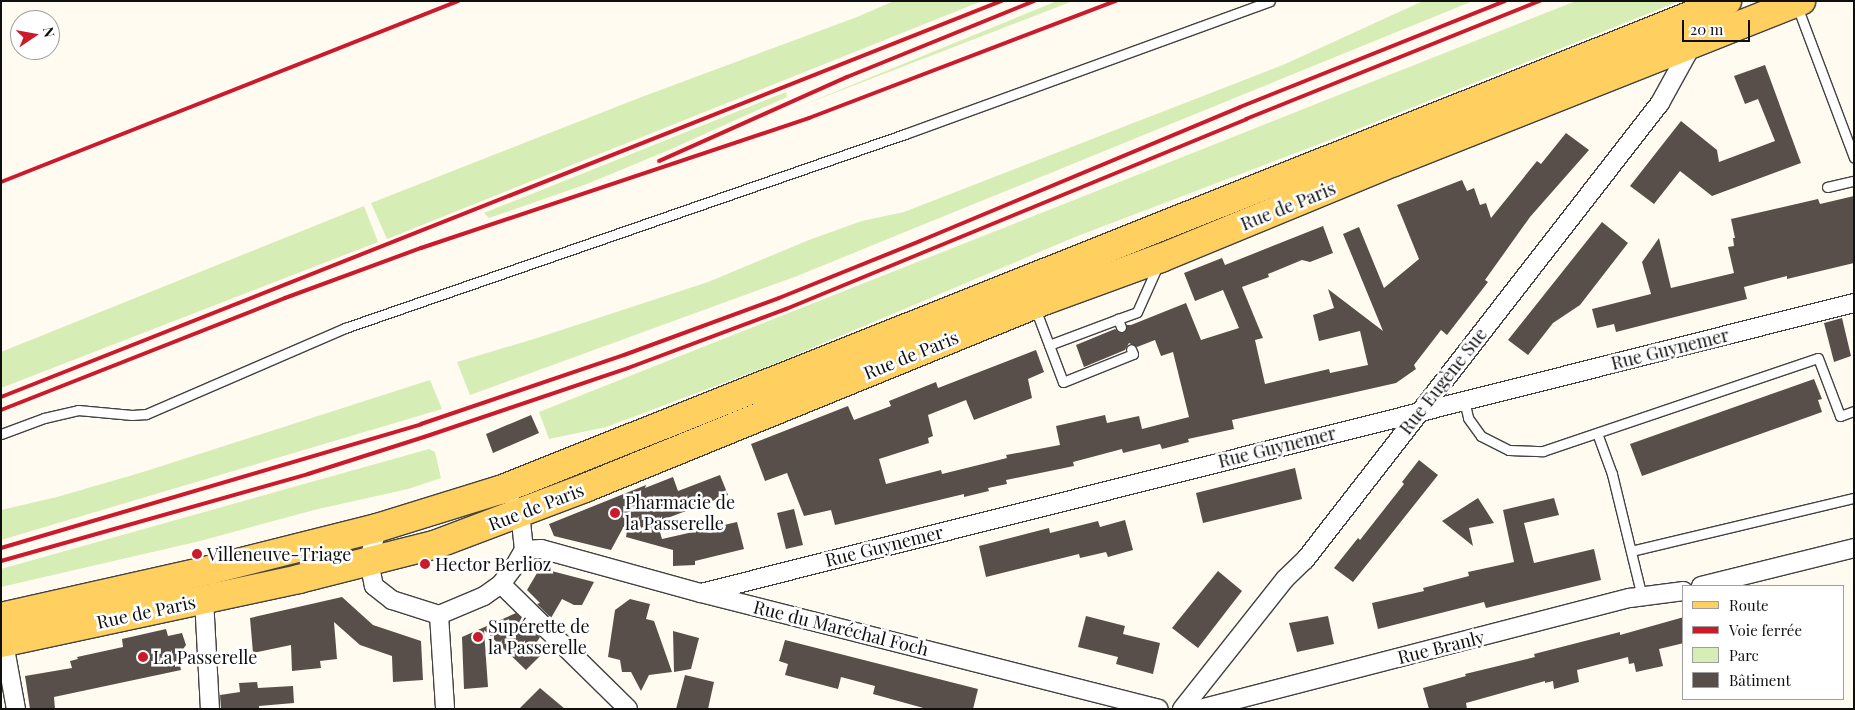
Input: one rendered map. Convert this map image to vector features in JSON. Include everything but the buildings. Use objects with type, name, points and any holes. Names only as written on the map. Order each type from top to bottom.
[{"type":"main road","name":"Rue de Paris","points":[[2,634],[210,570],[377,528],[500,490],[1727,1]]},
{"type":"main road","name":"Rue de Paris","points":[[2,634],[204,599],[437,544],[520,513],[1034,305],[1161,258],[1394,162],[1799,2]]},
{"type":"street","name":"Rue Eugène Sue","points":[[1182,709],[1285,579],[1305,560],[1418,412],[1462,360],[1472,342],[1660,103],[1692,45]]},
{"type":"street","name":"Rue Guynemer","points":[[700,592],[1854,303]]},
{"type":"street","points":[[377,528],[368,561],[372,583],[392,600],[439,615],[484,596],[501,584],[524,550],[520,513],[500,490]]},
{"type":"street","points":[[1705,585],[1854,548]]},
{"type":"street","name":"Rue du Maréchal Foch","points":[[524,550],[540,549],[700,592],[1159,709]]},
{"type":"street","points":[[501,584],[628,709]]},
{"type":"street","name":"Rue Branly","points":[[1200,709],[1642,597],[1682,591]]},
{"type":"street","points":[[204,599],[210,709]]},
{"type":"street","points":[[439,615],[445,709]]},
{"type":"street","points":[[2,634],[16,709]]},
{"type":"lane","points":[[1,434],[44,418],[78,410],[132,415],[146,414],[344,328],[905,134],[1270,1]]},
{"type":"lane","points":[[1799,2],[1854,158]]},
{"type":"lane","points":[[1827,187],[1854,181]]},
{"type":"lane","points":[[1049,345],[1083,337],[1120,323],[1137,312],[1161,258]]},
{"type":"lane","points":[[1034,305],[1063,382],[1095,366],[1118,357],[1133,354],[1131,349]]},
{"type":"lane","points":[[1464,400],[1468,418],[1482,436],[1509,450],[1543,451],[1818,358],[1840,416],[1854,411]]},
{"type":"lane","points":[[1597,433],[1612,474],[1642,597]]},
{"type":"lane","points":[[1631,551],[1854,498]]},
{"type":"green space","points":[[894,1],[982,1],[387,239],[371,203],[639,98],[857,17]]},
{"type":"green space","points":[[1057,1],[1073,1],[798,107]]},
{"type":"green space","points":[[1423,1],[1473,1],[797,276],[470,395],[457,362],[708,282],[809,240],[862,221],[904,212],[1283,65]]},
{"type":"green space","points":[[1576,1],[1680,1],[1335,138],[1075,237],[774,364],[606,427],[549,439],[539,412]]},
{"type":"green space","points":[[786,92],[787,97],[669,150],[587,184],[489,218],[484,213]]},
{"type":"green space","points":[[364,206],[378,242],[1,388],[1,352]]},
{"type":"green space","points":[[430,380],[442,409],[1,540],[1,510],[57,497],[143,472]]},
{"type":"green space","points":[[429,449],[435,452],[441,478],[408,489],[314,510],[200,541],[1,587],[1,569]]},
{"type":"railway","points":[[1,182],[458,1]]},
{"type":"railway","points":[[1,397],[1001,1]]},
{"type":"railway","points":[[659,161],[847,77],[1034,1]]},
{"type":"railway","points":[[1,410],[285,298],[421,248],[809,118],[1116,1]]},
{"type":"railway","points":[[1,548],[421,424],[624,355],[779,298],[1240,107],[1505,1]]},
{"type":"railway","points":[[1,561],[308,474],[628,368],[786,309],[1246,119],[1540,1]]},
{"type":"place","name":"Pharmacie de la Passerelle","points":[[615,513]]},
{"type":"place","name":"Villeneuve-Triage","points":[[197,554]]},
{"type":"place","name":"Hector Berlioz","points":[[425,564]]},
{"type":"place","name":"Supérette de la Passerelle","points":[[478,637]]},
{"type":"place","name":"La Passerelle","points":[[143,657]]}]
